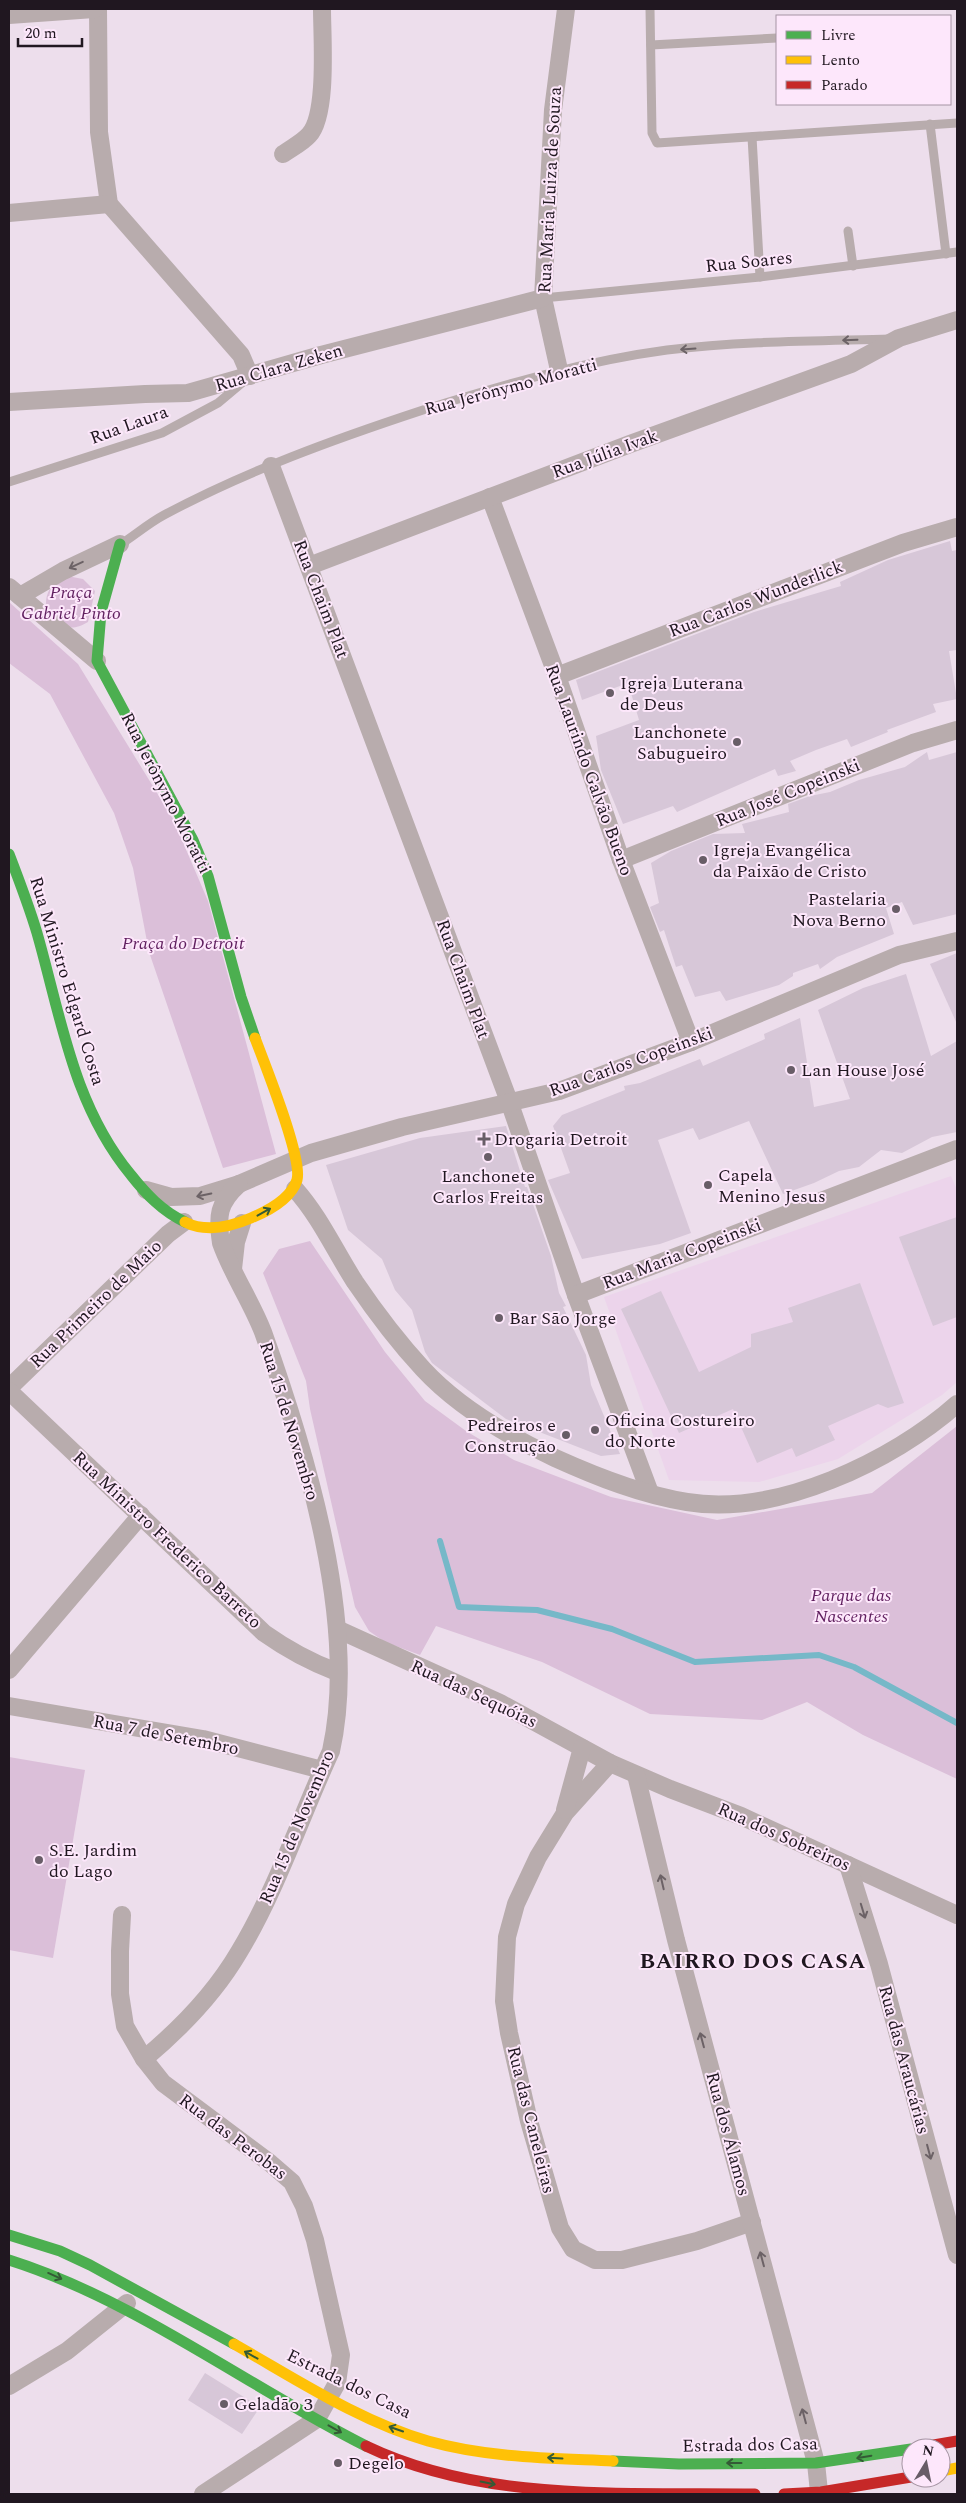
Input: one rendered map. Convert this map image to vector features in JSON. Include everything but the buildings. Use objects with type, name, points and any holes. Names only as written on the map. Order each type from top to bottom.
[{"type":"main road","points":[[97,661],[102,612],[120,544]]},
{"type":"main road","name":"Rua Jerônymo Moratti","points":[[97,661],[193,840],[208,876],[241,997],[297,1157]]},
{"type":"main road","name":"Rua Ministro Edgard Costa","points":[[9,854],[36,931],[73,1072],[92,1119],[124,1169],[144,1190]]},
{"type":"main road","points":[[144,1190],[159,1207],[184,1222],[205,1228],[219,1228],[242,1223],[277,1205],[295,1190],[299,1173],[297,1157]]},
{"type":"main road","name":"Estrada dos Casa","points":[[9,2234],[60,2251],[137,2291],[331,2398],[388,2427],[429,2441],[501,2455],[679,2464],[816,2463],[901,2451]]},
{"type":"main road","points":[[9,2260],[50,2273],[121,2308],[317,2419],[393,2458],[425,2468],[498,2485],[562,2493],[755,2494]]},
{"type":"main road","points":[[784,2494],[819,2492],[901,2479]]},
{"type":"street","points":[[9,15],[94,9]]},
{"type":"street","points":[[98,9],[99,132],[109,204],[241,354],[250,376]]},
{"type":"street","points":[[283,154],[308,136],[318,117],[322,86],[322,9]]},
{"type":"street","name":"Rua Maria Luiza de Souza","points":[[559,370],[543,298],[553,110],[566,9]]},
{"type":"street","points":[[9,213],[109,204]]},
{"type":"street","name":"Rua Clara Zeken","points":[[9,402],[145,394],[188,394],[321,355],[543,298]]},
{"type":"street","name":"Rua Jerônymo Moratti","points":[[899,338],[957,320]]},
{"type":"street","name":"Rua Júlia Ivak","points":[[309,566],[851,364],[899,338]]},
{"type":"street","name":"Rua Chaim Plat","points":[[271,466],[510,1104],[576,1295],[650,1493]]},
{"type":"street","name":"Rua Laurindo Galvão Bueno","points":[[490,497],[557,676],[621,860],[691,1042]]},
{"type":"street","name":"Rua Carlos Wunderlick","points":[[557,676],[903,543],[957,527]]},
{"type":"street","name":"Rua Jerônymo Moratti","points":[[14,592],[120,544]]},
{"type":"street","points":[[14,592],[97,661]]},
{"type":"street","name":"Rua José Copeinski","points":[[621,860],[913,743],[957,730]]},
{"type":"street","name":"Rua Carlos Copeinski","points":[[144,1190],[171,1197],[188,1198],[210,1194],[239,1184],[297,1157],[402,1126],[510,1104],[559,1091],[691,1042],[899,956],[957,941]]},
{"type":"street","name":"Rua Maria Copeinski","points":[[576,1295],[957,1149]]},
{"type":"street","points":[[219,1228],[223,1200],[239,1184]]},
{"type":"street","points":[[295,1190],[308,1203],[355,1281],[387,1327],[425,1371],[473,1412],[524,1443],[582,1470],[650,1493],[689,1502],[742,1504],[808,1489],[873,1461],[934,1424],[957,1404]]},
{"type":"street","name":"Rua Primeiro de Maio","points":[[9,1389],[155,1246],[184,1222]]},
{"type":"street","points":[[233,1269],[236,1242],[242,1223]]},
{"type":"street","name":"Rua 15 de Novembro","points":[[144,2059],[174,2034],[220,1981],[239,1953],[262,1910],[331,1751],[337,1726],[339,1700],[337,1629],[331,1579],[324,1548],[293,1426],[262,1332],[221,1243],[219,1228]]},
{"type":"street","name":"Rua Ministro Frederico Barreto","points":[[9,1389],[264,1632],[287,1650],[311,1663],[337,1672]]},
{"type":"street","points":[[9,1670],[141,1515]]},
{"type":"street","name":"Rua das Sequóias","points":[[337,1629],[500,1703],[610,1763]]},
{"type":"street","name":"Rua 7 de Setembro","points":[[9,1706],[203,1739],[322,1770]]},
{"type":"street","name":"Rua das Caneleiras","points":[[565,1813],[582,1748]]},
{"type":"street","name":"Rua das Caneleiras","points":[[610,1763],[565,1813],[538,1857],[516,1904],[507,1937],[504,2001],[529,2121],[560,2228],[573,2249],[595,2260],[622,2260],[697,2241],[752,2222]]},
{"type":"street","name":"Rua dos Sobreiros","points":[[610,1763],[742,1816],[957,1915]]},
{"type":"street","name":"Rua dos Álamos","points":[[636,1775],[676,1940],[816,2463],[819,2492]]},
{"type":"street","name":"Rua das Araucárias","points":[[848,1865],[878,1964],[957,2255]]},
{"type":"street","name":"Rua das Perobas","points":[[122,1915],[120,1951],[125,2026],[144,2059],[163,2083],[270,2163],[292,2182],[304,2206],[315,2240],[337,2332],[340,2370],[331,2398],[317,2419]]},
{"type":"street","points":[[9,2386],[67,2351],[121,2308],[137,2291]]},
{"type":"street","points":[[203,2494],[317,2419]]},
{"type":"street","points":[[562,2493],[579,2459]]},
{"type":"street","points":[[776,2494],[783,2463]]},
{"type":"lane","points":[[650,9],[652,133],[657,143],[957,123]]},
{"type":"lane","points":[[651,45],[776,38]]},
{"type":"lane","points":[[930,124],[946,254]]},
{"type":"lane","points":[[752,137],[760,278]]},
{"type":"lane","points":[[848,231],[853,266]]},
{"type":"lane","name":"Rua Soares","points":[[543,298],[760,278],[957,252]]},
{"type":"lane","name":"Rua Jerônymo Moratti","points":[[120,544],[163,516],[271,466],[334,440],[395,419],[559,370],[667,350],[782,342],[899,338]]},
{"type":"lane","name":"Rua Laura","points":[[9,482],[162,433],[218,403],[250,376]]},
{"type":"shaded area","points":[[951,1176],[957,1190],[957,1382],[942,1395],[838,1459],[759,1482],[669,1480],[604,1297]]},
{"type":"green space","name":"Praça Gabriel Pinto","points":[[67,576],[83,579],[95,591],[88,622],[80,626],[64,626],[46,608],[48,592],[57,582]]},
{"type":"green space","name":"Praça do Detroit","points":[[9,602],[78,664],[173,819],[208,901],[276,1154],[223,1168],[149,952],[133,868],[114,813],[50,694],[9,663]]},
{"type":"green space","name":"Parque das Nascentes","points":[[310,1241],[385,1352],[425,1401],[466,1431],[514,1460],[611,1497],[717,1520],[872,1493],[957,1426],[957,1779],[863,1735],[807,1702],[762,1720],[650,1714],[542,1662],[436,1626],[420,1655],[385,1642],[369,1631],[355,1607],[310,1409],[306,1381],[263,1273],[279,1249]]},
{"type":"green space","name":"S.E. Jardim do Lago","points":[[9,1757],[85,1770],[53,1958],[9,1950]]},
{"type":"waterway","points":[[440,1541],[459,1607],[537,1610],[612,1629],[695,1662],[819,1655],[854,1667],[957,1723]]},
{"type":"traffic: fast","points":[[120,544],[101,612],[97,661],[193,840],[208,876],[241,997],[255,1038]]},
{"type":"traffic: fast","points":[[9,854],[37,933],[71,1059],[95,1119],[111,1148],[143,1189],[155,1202],[185,1222]]},
{"type":"traffic: fast","points":[[9,2235],[60,2251],[90,2265],[234,2344]]},
{"type":"traffic: fast","points":[[9,2260],[56,2277],[147,2321],[278,2398],[366,2446]]},
{"type":"traffic: fast","points":[[613,2461],[679,2464],[816,2463],[901,2450]]},
{"type":"traffic: slow","points":[[185,1222],[201,1227],[218,1228],[243,1221],[265,1212],[278,1204],[290,1193],[297,1180],[297,1169],[289,1133],[255,1038]]},
{"type":"traffic: slow","points":[[234,2344],[328,2398],[402,2433],[451,2447],[474,2451],[543,2458],[613,2461]]},
{"type":"traffic: slow","points":[[951,2469],[957,2468]]},
{"type":"traffic: jam","points":[[951,2442],[957,2441]]},
{"type":"traffic: jam","points":[[366,2446],[412,2464],[459,2477],[507,2486],[607,2493],[755,2494]]},
{"type":"traffic: jam","points":[[784,2494],[821,2492],[901,2479]]},
{"type":"place","name":"Igreja Luterana de Deus","points":[[610,693]]},
{"type":"place","name":"Lanchonete Sabugueiro","points":[[737,742]]},
{"type":"place","name":"Igreja Evangélica da Paixão de Cristo","points":[[703,860]]},
{"type":"place","name":"Pastelaria Nova Berno","points":[[896,909]]},
{"type":"place","name":"Lan House José","points":[[791,1070]]},
{"type":"place","name":"Drogaria Detroit","points":[[484,1139]]},
{"type":"place","name":"Lanchonete Carlos Freitas","points":[[488,1157]]},
{"type":"place","name":"Capela Menino Jesus","points":[[708,1185]]},
{"type":"place","name":"Bar São Jorge","points":[[499,1318]]},
{"type":"place","name":"Oficina Costureiro do Norte","points":[[595,1430]]},
{"type":"place","name":"Pedreiros e Construção","points":[[566,1435]]},
{"type":"place","name":"S.E. Jardim do Lago","points":[[39,1860]]},
{"type":"place","name":"Geladão 3","points":[[224,2404]]},
{"type":"place","name":"Degelo","points":[[338,2463]]},
{"type":"district","name":"BAIRRO DOS CASA","points":[[753,1961]]}]
